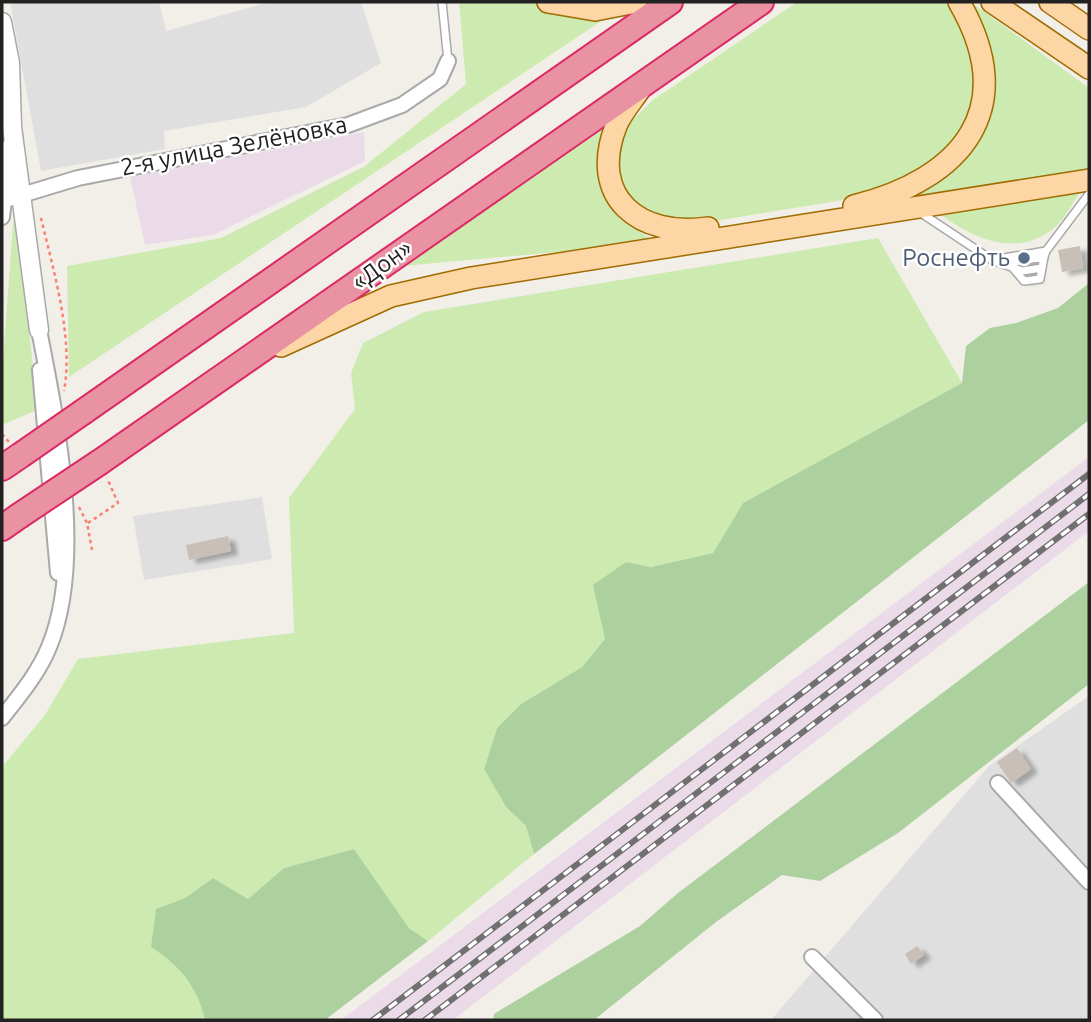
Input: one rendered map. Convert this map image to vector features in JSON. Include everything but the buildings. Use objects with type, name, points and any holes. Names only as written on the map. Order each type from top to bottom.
[{"type":"highway","name":"«Дон»","points":[[11,461],[73,406],[670,2]]},
{"type":"highway","name":"«Дон»","points":[[10,522],[250,360],[475,198],[761,2]]},
{"type":"main road","points":[[548,2],[595,9],[636,2]]},
{"type":"main road","points":[[646,80],[617,124],[609,165],[613,186],[623,205],[637,219],[652,226],[688,231],[855,206],[888,197],[926,180],[952,160],[974,126],[986,86],[983,59],[971,22],[959,2]]},
{"type":"main road","points":[[992,2],[1089,68]]},
{"type":"main road","points":[[1050,2],[1089,29]]},
{"type":"main road","points":[[250,360],[356,310],[413,291],[471,278],[1089,180]]},
{"type":"street","points":[[2,22],[10,63],[12,127],[2,217]]},
{"type":"street","name":"2-я улица Зелёновка","points":[[3,200],[78,178],[348,125],[402,105],[440,79],[449,61]]},
{"type":"street","points":[[2,718],[38,669],[57,623],[67,569],[67,534],[52,393],[39,330],[28,193],[12,127]]},
{"type":"street","points":[[998,783],[1089,883]]},
{"type":"street","points":[[812,957],[875,1020]]},
{"type":"lane","points":[[442,2],[449,61]]},
{"type":"lane","points":[[914,209],[992,260],[1013,268],[1024,281],[1040,279],[1045,254],[1089,194]]},
{"type":"lane","points":[[992,260],[1045,254]]},
{"type":"lane","points":[[1002,264],[1045,254]]},
{"type":"path","points":[[28,193],[62,322],[66,379],[73,406]]},
{"type":"path","points":[[87,523],[118,503],[100,462]]},
{"type":"path","points":[[76,503],[87,523],[92,550]]},
{"type":"shaded area","points":[[10,2],[159,2],[166,31],[269,2],[361,2],[381,63],[306,107],[164,131],[165,149],[41,171]]},
{"type":"shaded area","points":[[364,132],[365,161],[213,235],[145,245],[130,177]]},
{"type":"shaded area","points":[[1089,457],[1089,531],[453,1020],[341,1020]]},
{"type":"shaded area","points":[[262,497],[272,559],[144,580],[133,516]]},
{"type":"shaded area","points":[[1089,696],[1089,1020],[771,1020],[989,766]]},
{"type":"green space","points":[[459,2],[531,2],[549,9],[609,16],[69,377],[67,266],[221,238],[365,166],[466,84]]},
{"type":"green space","points":[[797,2],[951,2],[975,55],[974,113],[942,160],[874,195],[691,225],[657,221],[624,196],[615,166],[622,130],[653,100]]},
{"type":"green space","points":[[966,2],[971,2],[1089,88],[1089,174],[903,201],[940,179],[958,163],[983,128]]},
{"type":"green space","points":[[605,127],[600,168],[605,197],[623,220],[658,243],[403,266],[490,203]]},
{"type":"green space","points":[[1082,189],[1053,229],[1023,243],[993,241],[978,236],[937,212]]},
{"type":"green space","points":[[13,223],[19,223],[37,410],[2,425],[2,375]]},
{"type":"green space","points":[[878,238],[962,383],[743,503],[713,553],[651,567],[626,562],[605,639],[582,667],[521,704],[497,728],[484,769],[506,807],[526,826],[534,854],[428,941],[409,928],[354,849],[284,868],[248,899],[213,878],[185,898],[156,909],[171,960],[200,996],[205,1020],[2,1020],[2,767],[45,715],[78,659],[294,633],[289,498],[355,409],[351,373],[363,343],[424,312]]},
{"type":"green space","points":[[1089,283],[1089,420],[534,854],[526,826],[506,807],[484,769],[497,728],[521,704],[582,667],[605,639],[593,585],[626,562],[651,567],[713,553],[743,503],[962,383],[966,346],[990,328],[1016,323],[1058,308]]},
{"type":"green space","points":[[1089,582],[1089,684],[898,833],[820,881],[782,875],[716,922],[594,1020],[493,1020],[494,1014],[640,926],[678,893]]},
{"type":"green space","points":[[354,849],[409,928],[428,941],[325,1020],[205,1020],[198,997],[186,978],[170,961],[151,947],[156,909],[185,898],[213,878],[248,899],[284,868]]},
{"type":"railway","points":[[373,1020],[1089,474]]},
{"type":"railway","points":[[399,1020],[1089,494]]},
{"type":"railway","points":[[425,1020],[1089,514]]},
{"type":"place","name":"Роснефть","points":[[1024,258]]}]
